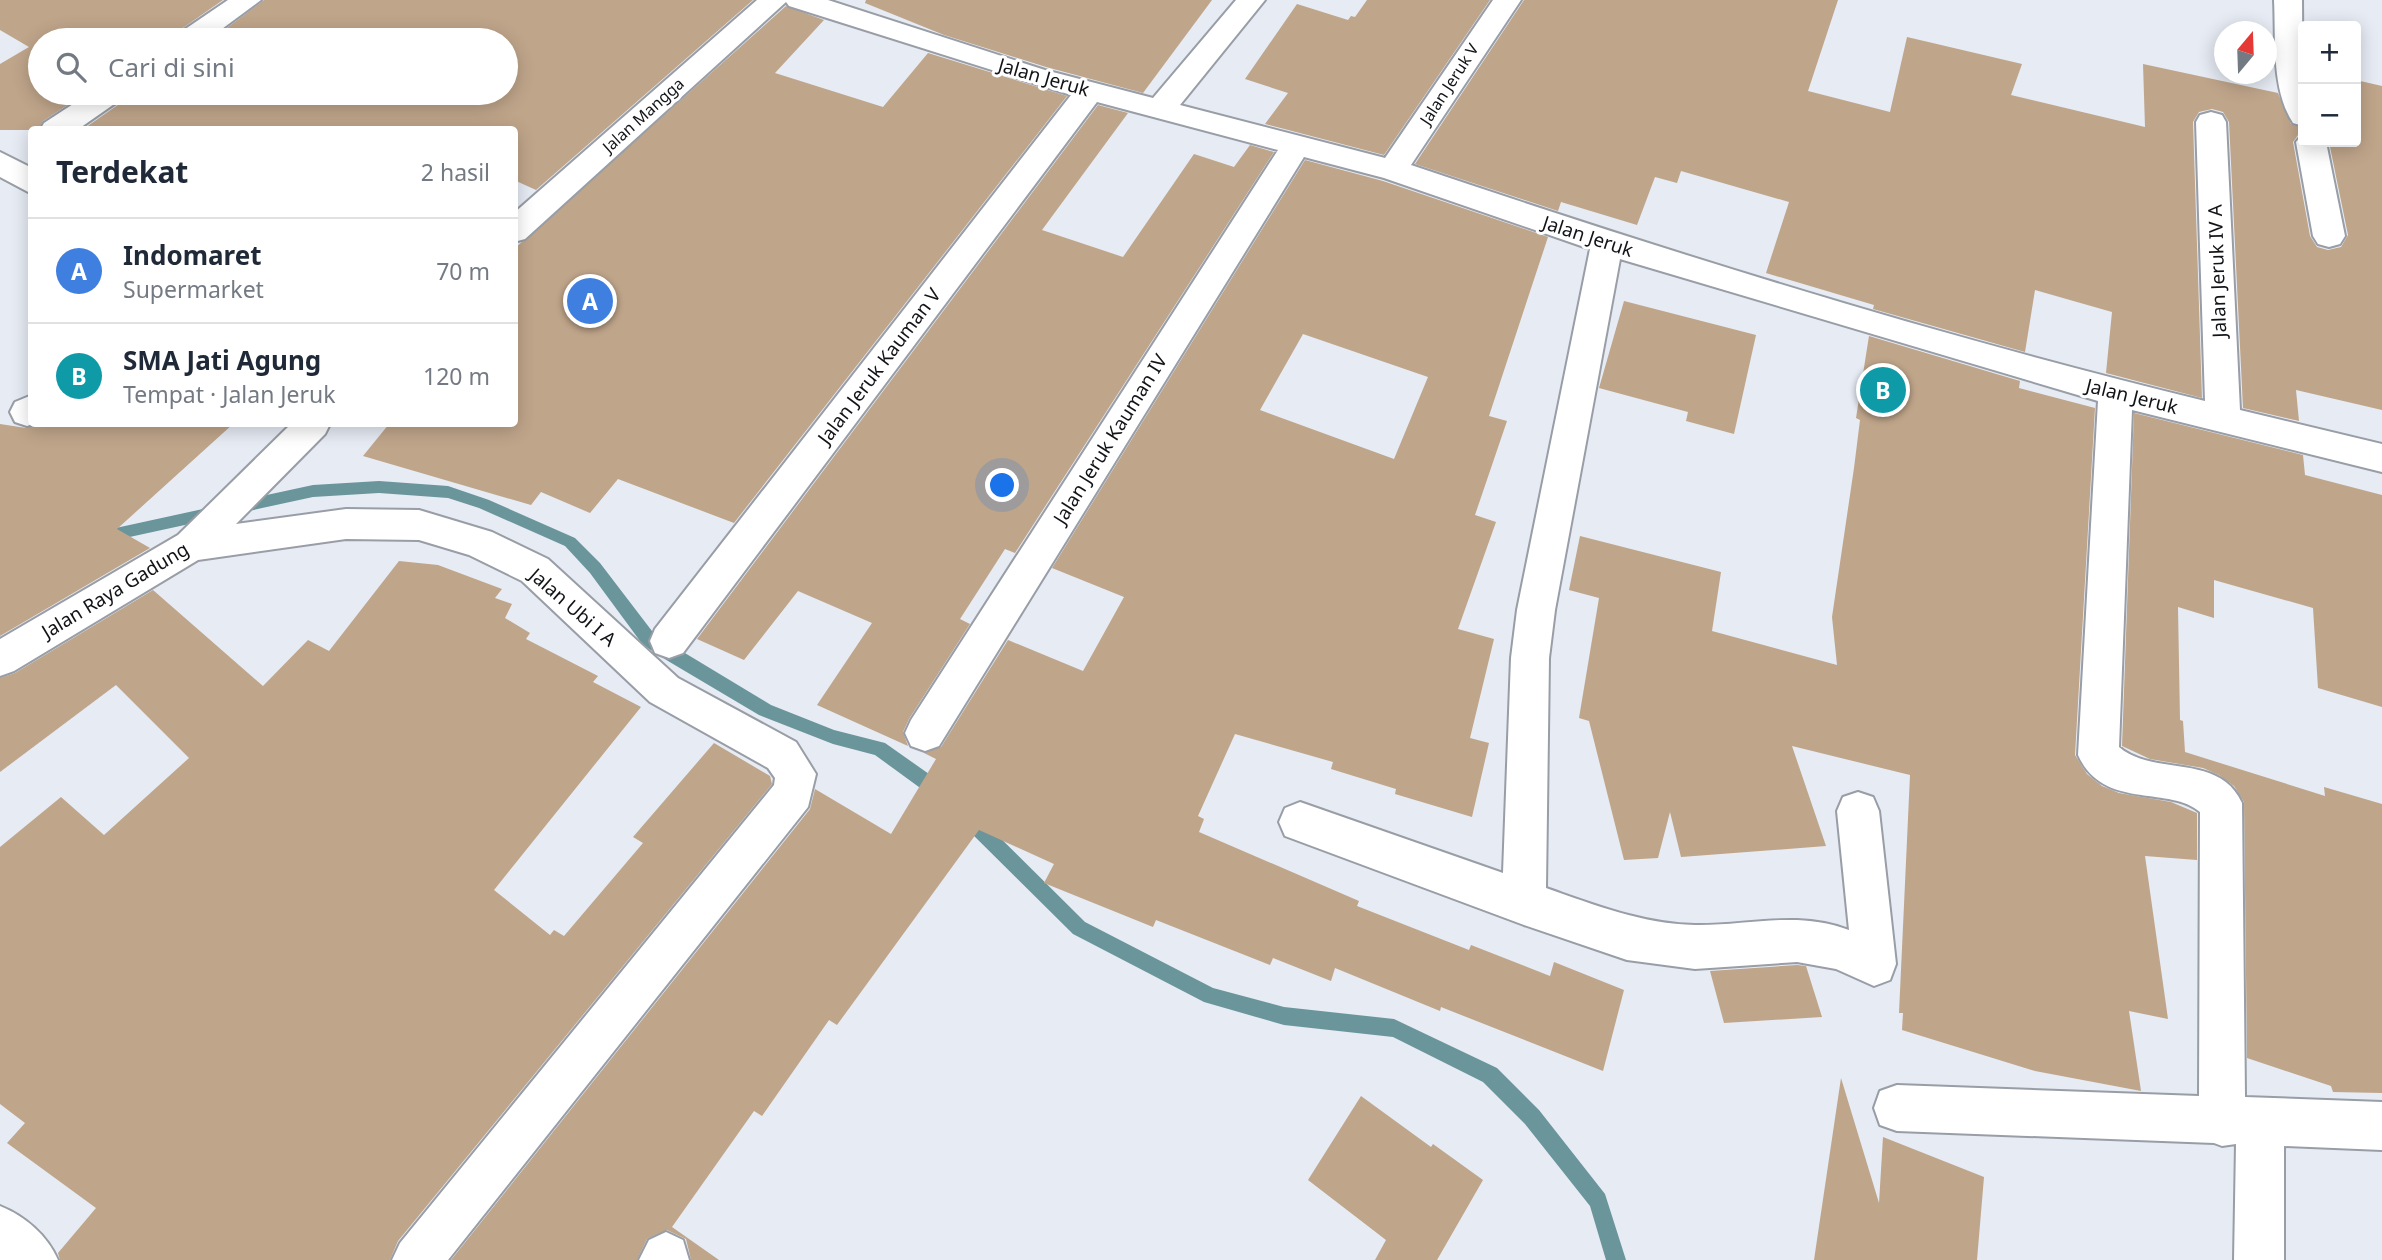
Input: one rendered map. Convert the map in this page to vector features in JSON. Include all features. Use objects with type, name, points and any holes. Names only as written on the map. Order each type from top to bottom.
[{"type":"street","points":[[206,28],[247,0]]},
{"type":"street","name":"Jalan Mangga","points":[[518,227],[774,0]]},
{"type":"street","name":"Jalan Jeruk","points":[[799,0],[1090,91],[1392,170],[1607,243],[1867,323],[2116,393],[2382,458]]},
{"type":"street","points":[[1160,109],[1251,0]]},
{"type":"street","name":"Jalan Jeruk V","points":[[1392,170],[1507,0]]},
{"type":"street","points":[[2288,0],[2293,83],[2298,100]]},
{"type":"street","name":"Jalan Jeruk Kauman V","points":[[669,642],[1090,91]]},
{"type":"street","points":[[61,126],[92,105]]},
{"type":"street","name":"Jalan Jeruk IV A","points":[[2211,122],[2223,419]]},
{"type":"street","name":"Jalan Jeruk Kauman IV","points":[[925,733],[1296,146]]},
{"type":"street","points":[[2312,147],[2329,236]]},
{"type":"street","points":[[10,174],[28,150]]},
{"type":"street","points":[[1524,904],[1530,658],[1536,610],[1607,243]]},
{"type":"street","points":[[2116,393],[2098,755],[2117,772],[2178,784],[2216,797],[2221,803],[2241,1121],[2259,1260]]},
{"type":"street","name":"Jalan Raya Gadung","points":[[0,659],[191,546],[310,427]]},
{"type":"street","name":"Jalan Ubi I A","points":[[191,546],[346,524],[419,525],[480,543],[535,570],[664,690],[782,755],[796,774],[793,793],[417,1260]]},
{"type":"street","points":[[1300,822],[1524,904],[1627,938],[1695,947],[1797,940],[1839,948],[1874,964],[1858,811]]},
{"type":"street","points":[[1897,1108],[2382,1126]]},
{"type":"street","points":[[0,1230],[33,1260]]},
{"type":"building","points":[[0,0],[223,0],[183,28],[28,28],[28,46],[0,30]]},
{"type":"building","points":[[264,0],[753,0],[536,190],[518,182],[518,126],[88,126],[118,105],[518,105],[518,28],[227,28]]},
{"type":"building","points":[[866,0],[1212,0],[1143,93],[1046,67],[944,35],[865,3]]},
{"type":"building","points":[[1367,0],[1490,0],[1384,155],[1265,124],[1288,93],[1245,79],[1297,4],[1348,20],[1351,16],[1355,17]]},
{"type":"building","points":[[1524,0],[1838,0],[1808,91],[1890,112],[1907,37],[2022,64],[2011,95],[2145,127],[2143,64],[2214,79],[2214,84],[2236,84],[2278,93],[2291,124],[2298,126],[2298,135],[2293,142],[2310,236],[2317,247],[2328,250],[2341,247],[2348,235],[2330,147],[2361,147],[2361,81],[2382,86],[2382,410],[2296,390],[2299,421],[2243,408],[2229,122],[2223,112],[2212,109],[2199,112],[2193,122],[2202,398],[2106,373],[2112,312],[2035,290],[2025,352],[1873,309],[1874,305],[1766,273],[1789,202],[1681,171],[1677,183],[1655,177],[1637,225],[1561,202],[1558,211],[1415,164]]},
{"type":"building","points":[[786,6],[824,20],[775,73],[883,107],[928,53],[1067,96],[734,523],[618,479],[590,513],[541,492],[531,505],[363,456],[387,427],[518,427],[518,245]]},
{"type":"building","points":[[28,48],[28,105],[68,105],[43,121],[40,126],[28,126],[28,130],[0,130],[0,64]]},
{"type":"building","points":[[1098,105],[1128,113],[1042,230],[1123,257],[1194,154],[1234,167],[1250,145],[1274,152],[1015,553],[1005,549],[960,619],[970,624],[909,719],[903,732],[908,746],[817,705],[872,623],[798,591],[744,660],[697,639]]},
{"type":"building","points":[[1305,160],[1383,181],[1548,237],[1489,416],[1507,421],[1475,515],[1496,522],[1458,629],[1494,639],[1470,738],[1489,743],[1472,817],[1395,794],[1396,789],[1331,769],[1333,762],[1235,734],[1198,816],[1204,819],[1199,832],[1359,901],[1357,906],[1469,950],[1471,945],[1550,976],[1554,962],[1624,990],[1603,1071],[1441,1007],[1440,1011],[1335,968],[1331,981],[1273,958],[1270,965],[1156,920],[1153,927],[1044,883],[1054,864],[979,830],[837,1025],[829,1020],[762,1116],[754,1111],[672,1227],[719,1260],[691,1260],[686,1239],[667,1230],[647,1239],[637,1260],[451,1260],[810,809],[815,789],[891,834],[936,759],[924,753],[941,747],[1008,640],[1083,671],[1124,597],[1052,568]],"holes":[[[1303,334],[1428,377],[1394,459],[1260,410]]]},
{"type":"building","points":[[1624,301],[1756,335],[1734,434],[1686,421],[1688,412],[1599,388]]},
{"type":"building","points":[[1869,336],[2020,381],[2019,388],[2095,408],[2075,755],[2087,774],[2102,786],[2119,793],[2171,802],[2197,813],[2197,860],[2145,856],[2168,1019],[2129,1011],[2141,1091],[2035,1071],[1902,1030],[1903,1013],[1899,1013],[1910,775],[1792,746],[1826,846],[1681,857],[1670,812],[1658,858],[1624,860],[1589,721],[1579,718],[1599,598],[1569,590],[1580,536],[1721,572],[1712,631],[1837,665],[1832,617],[1854,468],[1860,420],[1856,418]]},
{"type":"building","points":[[2134,413],[2303,455],[2305,475],[2382,495],[2382,707],[2318,688],[2313,608],[2214,580],[2214,618],[2178,607],[2180,720],[2183,721],[2185,752],[2325,796],[2324,787],[2382,804],[2382,1093],[2333,1092],[2331,1086],[2247,1058],[2244,802],[2234,786],[2219,775],[2203,768],[2150,759],[2122,746]]},
{"type":"building","points":[[0,424],[26,428],[230,427],[117,529],[150,548],[0,636]]},
{"type":"building","points":[[399,561],[438,565],[502,589],[495,598],[512,604],[505,618],[530,633],[526,639],[598,676],[593,682],[641,707],[494,890],[550,935],[554,930],[564,936],[643,843],[633,837],[714,743],[770,776],[772,784],[398,1241],[390,1260],[60,1260],[58,1253],[96,1208],[7,1143],[25,1123],[0,1104],[0,847],[61,797],[104,835],[189,758],[116,685],[0,772],[0,678],[15,673],[153,590],[263,686],[308,640],[329,651]]},
{"type":"building","points":[[1806,966],[1822,1017],[1724,1023],[1710,971]]},
{"type":"building","points":[[1841,1078],[1879,1203],[1883,1137],[1984,1177],[1977,1260],[1814,1260]]},
{"type":"building","points":[[1361,1096],[1431,1147],[1433,1144],[1483,1180],[1437,1260],[1375,1260],[1386,1240],[1308,1180]]},
{"type":"waterway","points":[[102,537],[313,491],[379,487],[448,492],[484,504],[570,542],[595,568],[649,640],[674,656],[765,710],[833,737],[879,748],[940,792]]},
{"type":"waterway","points":[[967,817],[1079,928],[1210,996],[1284,1016],[1394,1028],[1490,1075],[1532,1117],[1598,1201],[1616,1260]]},
{"type":"place","name":"Indomaret","points":[[590,301]]},
{"type":"place","name":"SMA Jati Agung","points":[[1883,390]]}]
